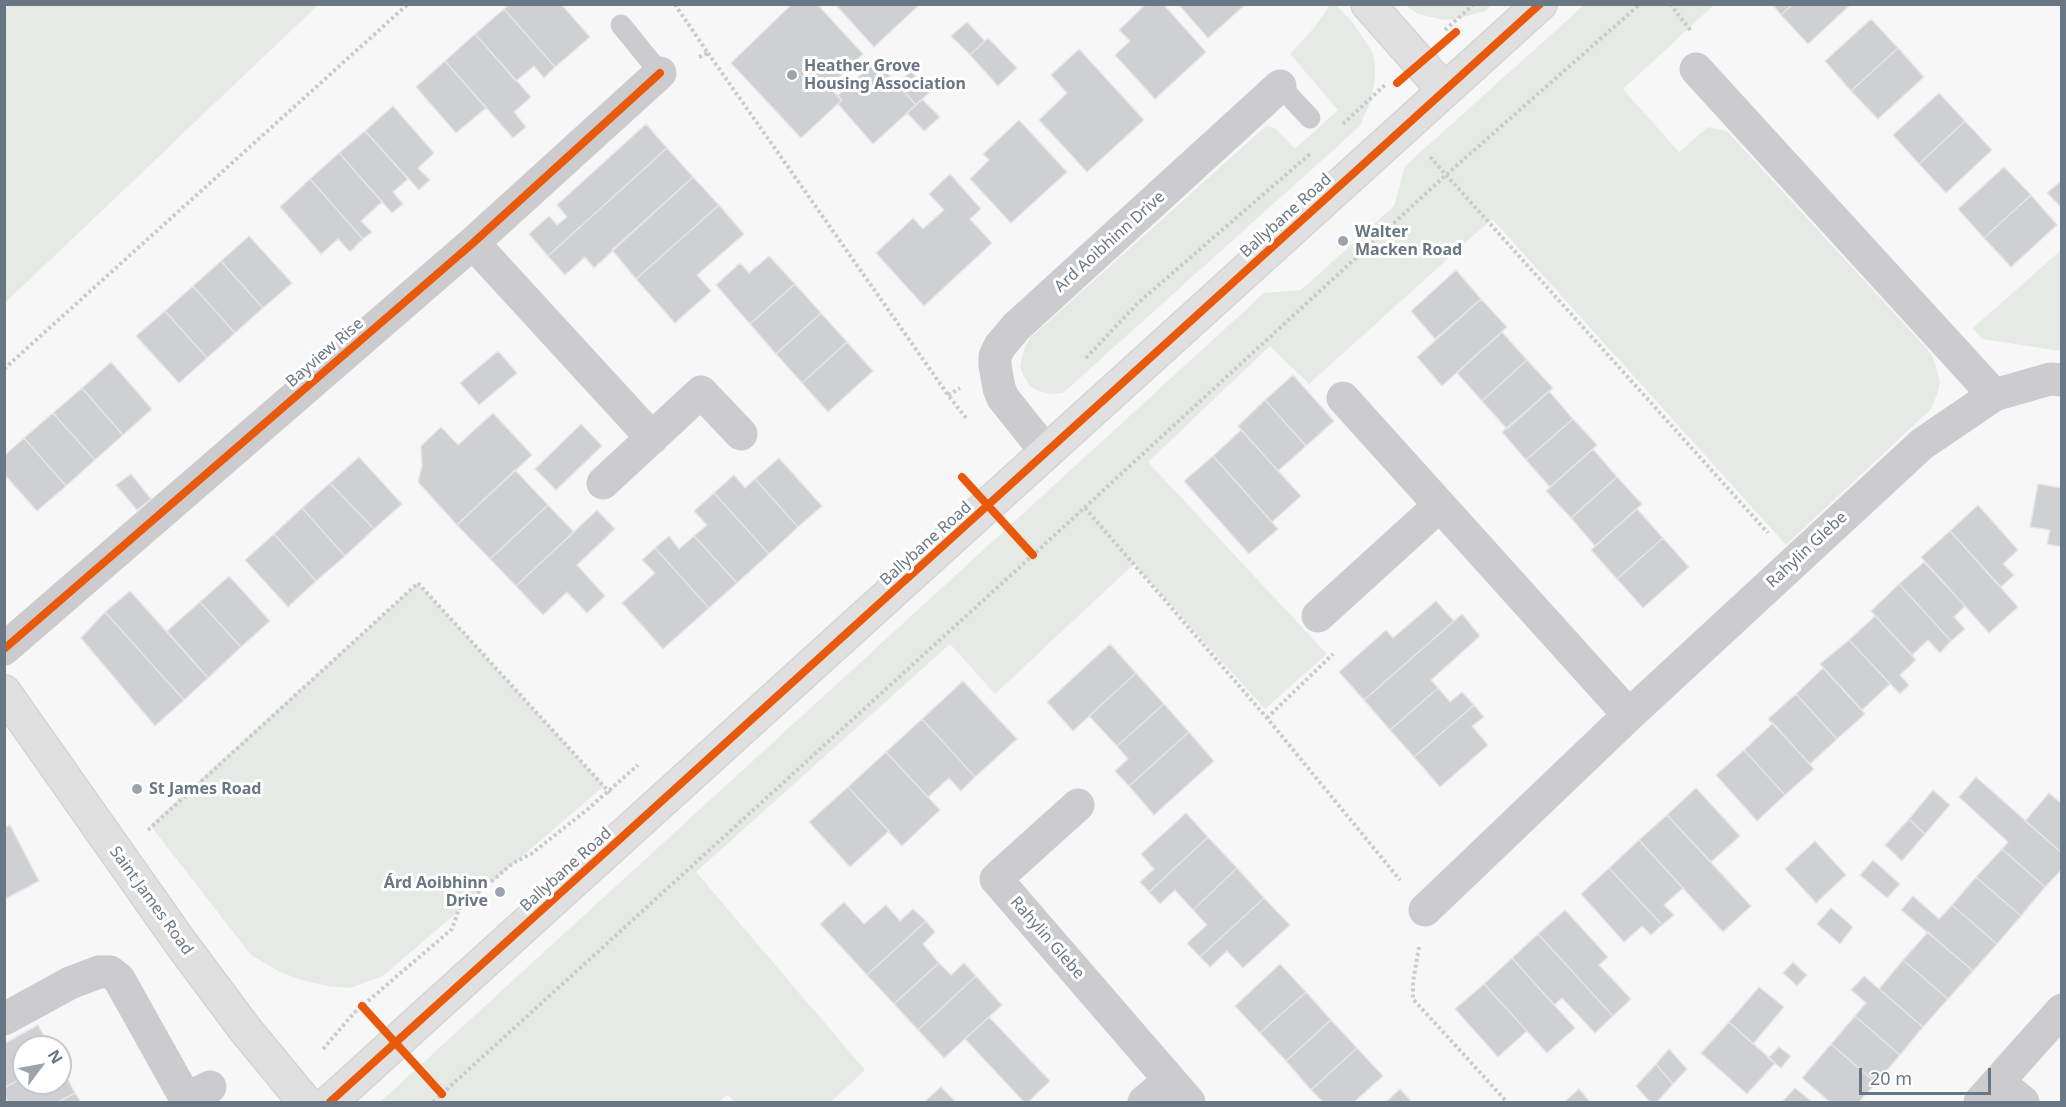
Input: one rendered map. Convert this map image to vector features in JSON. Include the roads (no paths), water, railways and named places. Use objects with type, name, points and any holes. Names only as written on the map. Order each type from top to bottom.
[{"type":"main road","points":[[1368,4],[1444,90]]},
{"type":"main road","name":"Ballybane Road","points":[[330,1102],[1540,4]]},
{"type":"main road","name":"Saint James Road","points":[[4,692],[119,857],[244,1028],[305,1102]]},
{"type":"street","points":[[1696,69],[1994,395]]},
{"type":"street","name":"Bayview Rise","points":[[4,649],[473,243],[660,73]]},
{"type":"street","name":"Ard Aoibhinn Drive","points":[[1047,453],[1003,398],[995,365],[995,356],[1000,346],[1016,327],[1280,86]]},
{"type":"street","points":[[473,243],[651,438]]},
{"type":"street","name":"Rahylin Glebe","points":[[1425,910],[1629,715],[1922,444],[1994,395],[2050,379],[2061,380]]},
{"type":"street","points":[[603,483],[701,392],[741,434]]},
{"type":"street","points":[[1343,398],[1629,715]]},
{"type":"street","points":[[1317,616],[1439,506]]},
{"type":"street","name":"Rahylin Glebe","points":[[1078,805],[996,879],[1179,1092],[1144,1102]]},
{"type":"street","points":[[4,1019],[70,982],[99,972],[110,972],[119,979],[186,1099],[210,1087]]},
{"type":"street","points":[[2023,1102],[1989,1092],[2061,1010]]},
{"type":"lane","name":"Bayview Rise","points":[[621,25],[660,73]]},
{"type":"lane","name":"Ard Aoibhinn Drive","points":[[1280,86],[1310,118]]},
{"type":"place","name":"Heather Grove Housing Association","points":[[792,75]]},
{"type":"place","name":"Walter Macken Road","points":[[1343,241]]},
{"type":"place","name":"St James Road","points":[[137,789]]},
{"type":"place","name":"Árd Aoibhinn Drive","points":[[500,892]]}]
